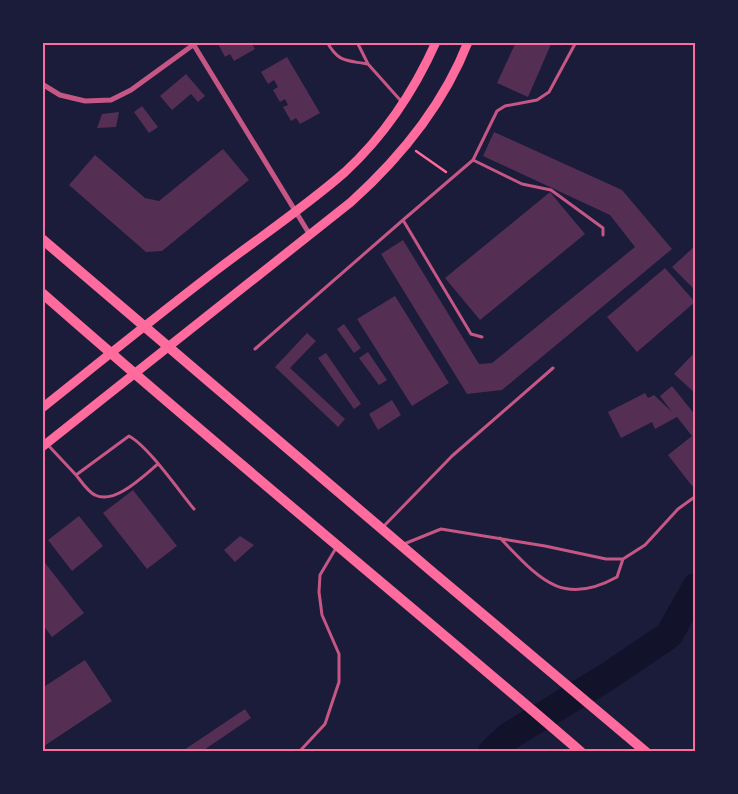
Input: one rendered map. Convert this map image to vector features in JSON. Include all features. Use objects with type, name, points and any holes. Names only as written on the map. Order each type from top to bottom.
[{"type":"main road","points":[[42,408],[345,171],[389,123],[424,68],[436,42]]},
{"type":"main road","points":[[45,445],[310,235],[380,176],[407,146],[436,106],[462,58],[468,42]]},
{"type":"main road","points":[[42,239],[646,752]]},
{"type":"main road","points":[[42,293],[111,354],[401,597],[581,752]]},
{"type":"street","points":[[42,84],[60,96],[85,101],[110,100],[131,90],[192,44],[310,235]]},
{"type":"lane","points":[[327,42],[334,54],[341,60],[368,64]]},
{"type":"lane","points":[[357,42],[368,64],[403,103]]},
{"type":"lane","points":[[255,349],[473,160],[497,111],[505,106],[537,100],[549,92],[576,42]]},
{"type":"lane","points":[[473,160],[522,184],[551,190],[603,228],[603,234]]},
{"type":"lane","points":[[404,220],[471,334],[482,336]]},
{"type":"lane","points":[[382,528],[452,456],[553,368]]},
{"type":"lane","points":[[76,475],[129,436],[136,439],[194,509]]},
{"type":"lane","points":[[45,445],[76,475],[93,495],[102,497],[119,494],[158,464]]},
{"type":"lane","points":[[401,545],[441,529],[500,538],[606,559],[624,559],[645,545],[678,509],[696,496]]},
{"type":"lane","points":[[500,538],[524,563],[549,583],[562,589],[574,590],[605,584],[617,577],[624,559]]},
{"type":"lane","points":[[299,752],[325,724],[339,682],[339,654],[322,614],[318,592],[320,575],[338,545]]},
{"type":"path","points":[[421,155],[454,177]]},
{"type":"building","points":[[220,42],[251,42],[255,49],[234,61],[230,54],[225,57],[218,44]]},
{"type":"building","points":[[516,42],[552,42],[528,97],[497,83]]},
{"type":"building","points":[[287,57],[320,113],[300,124],[296,118],[291,121],[283,107],[288,105],[285,99],[280,102],[273,90],[278,87],[274,80],[268,84],[261,72]]},
{"type":"building","points":[[186,74],[205,96],[198,102],[191,94],[172,110],[160,96]]},
{"type":"building","points":[[142,106],[158,127],[149,133],[134,112]]},
{"type":"building","points":[[119,112],[116,127],[97,128],[102,114]]},
{"type":"building","points":[[494,132],[622,190],[672,249],[502,390],[467,394],[381,254],[403,240],[479,364],[492,363],[635,247],[610,215],[483,156]]},
{"type":"building","points":[[223,149],[249,180],[162,251],[146,252],[69,185],[95,155],[145,198],[159,201]]},
{"type":"building","points":[[550,192],[585,234],[480,320],[445,278]]},
{"type":"building","points":[[696,245],[696,291],[672,267]]},
{"type":"building","points":[[665,268],[695,302],[637,352],[607,317]]},
{"type":"building","points":[[395,296],[449,383],[412,406],[357,319]]},
{"type":"building","points":[[344,324],[361,348],[354,353],[337,329]]},
{"type":"building","points":[[307,333],[316,341],[290,368],[345,419],[338,427],[275,367]]},
{"type":"building","points":[[696,351],[696,394],[674,374]]},
{"type":"building","points":[[368,352],[387,380],[379,385],[359,358]]},
{"type":"building","points":[[326,353],[361,404],[354,409],[318,358]]},
{"type":"building","points":[[672,386],[696,416],[696,484],[692,486],[668,455],[692,436],[677,417],[655,429],[652,422],[621,438],[608,412],[645,393],[648,398],[654,395],[672,412],[660,396]]},
{"type":"building","points":[[392,400],[401,415],[378,430],[369,414]]},
{"type":"building","points":[[133,490],[177,546],[147,569],[103,513]]},
{"type":"building","points":[[79,516],[103,546],[72,571],[48,540]]},
{"type":"building","points":[[240,536],[254,545],[235,562],[224,550]]},
{"type":"building","points":[[42,559],[84,613],[52,637],[42,624]]},
{"type":"building","points":[[85,660],[112,701],[44,746],[42,743],[42,688]]},
{"type":"building","points":[[245,709],[251,718],[201,752],[181,752]]},
{"type":"waterway","points":[[492,752],[509,736],[607,677],[669,635],[696,587]]}]
